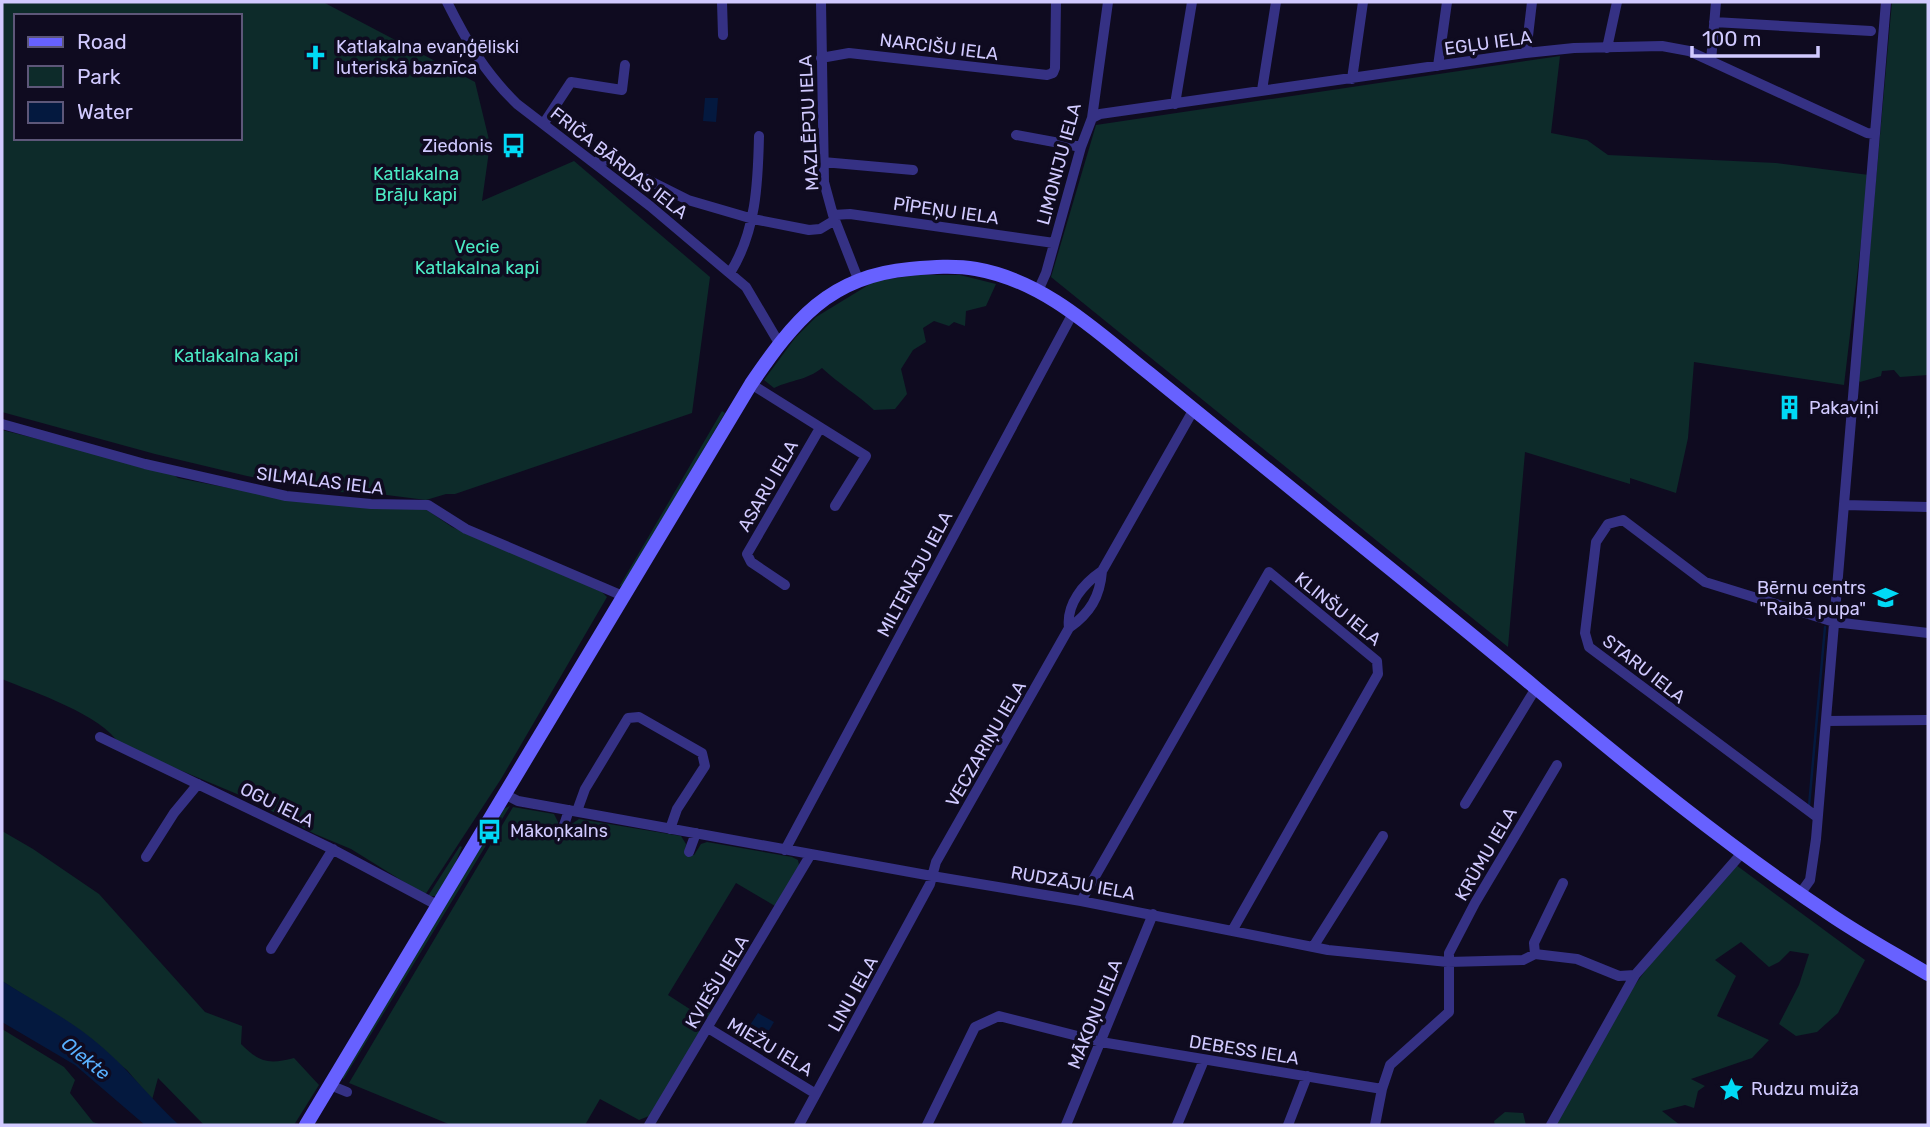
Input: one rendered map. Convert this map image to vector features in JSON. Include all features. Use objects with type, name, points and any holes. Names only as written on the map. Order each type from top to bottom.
[{"type":"main road","points":[[306,1125],[751,384],[779,342],[828,296],[858,279],[888,271],[954,267],[976,269],[1038,291],[1073,313],[1633,768],[1742,852],[1830,915],[1928,974]]},
{"type":"street","name":"FRIČA BĀRDAS IELA","points":[[447,2],[482,66],[517,104],[730,273],[753,296],[779,342]]},
{"type":"street","points":[[722,2],[723,35]]},
{"type":"street","name":"MAZLĒPJU IELA","points":[[821,2],[824,182],[834,217],[858,279]]},
{"type":"street","name":"NARCIŠU IELA","points":[[821,58],[849,53],[1047,75],[1053,73],[1055,68],[1055,2]]},
{"type":"street","name":"LIMONIJU IELA","points":[[1038,291],[1046,273],[1081,147],[1092,118],[1108,2]]},
{"type":"street","points":[[1175,104],[1192,2]]},
{"type":"street","points":[[1262,90],[1276,2]]},
{"type":"street","points":[[1352,79],[1363,2]]},
{"type":"street","points":[[1438,66],[1447,2]]},
{"type":"street","points":[[1526,52],[1532,2]]},
{"type":"street","points":[[1608,48],[1616,2]]},
{"type":"street","points":[[1711,61],[1716,2]]},
{"type":"street","points":[[1800,894],[1810,880],[1817,817],[1886,2]]},
{"type":"street","points":[[1714,22],[1871,32]]},
{"type":"street","name":"EGĻU IELA","points":[[1092,118],[1100,114],[1526,52],[1673,47],[1711,61],[1867,133],[1875,134]]},
{"type":"street","points":[[544,123],[571,82],[622,90],[625,65]]},
{"type":"street","points":[[1016,135],[1081,147]]},
{"type":"street","points":[[730,273],[737,262],[753,219],[759,178],[760,136]]},
{"type":"street","name":"PĪPEŅU IELA","points":[[594,163],[601,159],[610,161],[688,200],[753,219],[809,230],[820,229],[834,217],[850,214],[1054,243]]},
{"type":"street","points":[[823,162],[913,170]]},
{"type":"street","name":"MILTENĀJU IELA","points":[[785,850],[1073,313]]},
{"type":"street","points":[[751,384],[866,456],[835,506]]},
{"type":"street","name":"VECZARIŅU IELA","points":[[932,876],[933,868],[1069,628],[1085,617],[1091,609],[1100,590],[1102,571],[1194,409]]},
{"type":"street","name":"SILMALAS IELA","points":[[2,424],[145,464],[286,496],[381,505],[428,505],[466,528],[623,596]]},
{"type":"street","name":"ASARU IELA","points":[[785,585],[751,562],[747,554],[820,428]]},
{"type":"street","points":[[1844,505],[1928,507]]},
{"type":"street","name":"STARU IELA","points":[[1817,817],[1589,648],[1585,634],[1596,542],[1608,524],[1623,520],[1705,582],[1834,622]]},
{"type":"street","name":"VECZARIŅU IELA","points":[[1069,628],[1068,621],[1079,592],[1087,581],[1102,571]]},
{"type":"street","name":"KLINŠU IELA","points":[[1082,901],[1269,572],[1377,662],[1378,674],[1232,931]]},
{"type":"street","points":[[1834,622],[1928,633]]},
{"type":"street","points":[[1465,804],[1536,688]]},
{"type":"street","points":[[562,828],[628,718],[639,717],[702,754],[705,766],[677,809],[670,829]]},
{"type":"street","points":[[1826,721],[1928,720]]},
{"type":"street","name":"OGU IELA","points":[[100,737],[333,849],[437,905]]},
{"type":"street","name":"KRŪMU IELA","points":[[1448,962],[1449,953],[1475,903],[1557,765]]},
{"type":"street","points":[[145,858],[174,813],[198,784]]},
{"type":"street","name":"RUDZĀJU IELA","points":[[505,794],[515,800],[573,811],[1153,914],[1312,947],[1448,962],[1523,960],[1535,954],[1577,959],[1619,976],[1635,975]]},
{"type":"street","points":[[689,852],[696,833]]},
{"type":"street","points":[[1312,947],[1383,836]]},
{"type":"street","points":[[271,949],[333,849]]},
{"type":"street","points":[[1551,1125],[1635,975],[1742,852]]},
{"type":"street","name":"KVIEŠU IELA","points":[[649,1125],[811,854]]},
{"type":"street","name":"LINU IELA","points":[[799,1125],[932,876]]},
{"type":"street","points":[[1535,954],[1534,943],[1563,883]]},
{"type":"street","name":"MĀKOŅU IELA","points":[[1066,1125],[1153,914]]},
{"type":"street","points":[[1376,1125],[1382,1089],[1390,1065],[1450,1012],[1448,962]]},
{"type":"street","name":"DEBESS IELA","points":[[927,1125],[975,1027],[999,1016],[1101,1042],[1382,1089]]},
{"type":"street","name":"MIEŽU IELA","points":[[708,1028],[816,1094]]},
{"type":"street","points":[[1177,1125],[1204,1060]]},
{"type":"street","points":[[1288,1125],[1307,1076]]},
{"type":"street","points":[[330,1085],[346,1092]]},
{"type":"green space","points":[[2,2],[323,2],[475,82],[490,144],[482,201],[574,161],[710,277],[692,413],[455,494],[426,500],[371,493],[335,492],[247,476],[2,412]]},
{"type":"green space","points":[[1892,2],[1928,2],[1928,375],[1900,377],[1894,370],[1882,371],[1881,376],[1860,382],[1858,380]]},
{"type":"green space","points":[[1560,56],[1551,133],[1587,140],[1608,155],[1776,163],[1869,175],[1844,385],[1694,362],[1688,438],[1676,493],[1630,478],[1630,484],[1525,452],[1508,647],[1051,277],[1096,125]]},
{"type":"green space","points":[[918,275],[960,275],[996,284],[986,306],[966,311],[965,326],[954,322],[949,326],[934,321],[923,328],[926,342],[913,350],[901,369],[907,394],[895,409],[874,410],[822,368],[774,388],[764,380],[795,338],[816,317],[875,281]]},
{"type":"green space","points":[[722,411],[725,413],[624,584],[619,587]]},
{"type":"green space","points":[[2,430],[170,472],[178,478],[234,489],[427,510],[452,527],[602,592],[607,597],[501,779],[425,895],[351,849],[315,834],[249,799],[120,745],[111,734],[83,714],[2,679]]},
{"type":"green space","points":[[510,806],[343,1080],[343,1073],[503,809]]},
{"type":"green space","points":[[513,807],[554,814],[558,827],[566,830],[579,819],[681,836],[686,844],[685,852],[694,855],[701,844],[707,842],[798,860],[800,870],[775,906],[736,883],[668,995],[699,1015],[711,1012],[719,999],[708,1018],[698,1017],[695,1022],[700,1034],[649,1116],[639,1120],[600,1099],[585,1125],[451,1125],[349,1083]]},
{"type":"green space","points":[[2,831],[99,894],[205,1012],[242,1026],[241,1044],[253,1055],[271,1061],[294,1058],[319,1085],[294,1125],[204,1125],[158,1078],[152,1100],[127,1070],[46,1009],[2,981]]},
{"type":"green space","points":[[460,846],[462,847],[450,876],[438,896],[428,896]]},
{"type":"green space","points":[[1736,865],[1865,960],[1838,1013],[1817,1032],[1796,1036],[1779,1024],[1799,985],[1809,954],[1790,951],[1769,967],[1741,942],[1715,960],[1736,976],[1717,1016],[1769,1040],[1752,1058],[1691,1079],[1705,1086],[1698,1091],[1694,1108],[1685,1105],[1662,1111],[1680,1125],[1555,1125],[1623,1002],[1652,961]]},
{"type":"green space","points":[[2,1029],[64,1067],[75,1080],[70,1093],[93,1122],[102,1125],[2,1125]]},
{"type":"green space","points":[[1505,1112],[1523,1113],[1526,1125],[1495,1125],[1494,1121]]},
{"type":"water","points":[[705,98],[718,98],[716,122],[703,121]]},
{"type":"water","name":"Olekte","points":[[2,981],[91,1038],[179,1125],[145,1125],[75,1065],[2,1022]]},
{"type":"water","points":[[758,1013],[774,1022],[761,1044],[744,1034]]},
{"type":"waterway","points":[[1809,806],[1825,627]]},
{"type":"place","name":"Katlakalna evaņģēliski luteriskā baznīca","points":[[316,57]]},
{"type":"place","name":"Ziedonis","points":[[513,146]]},
{"type":"place","name":"Pakaviņi","points":[[1789,408]]},
{"type":"place","name":"Bērnu centrs \"Raibā pupa\"","points":[[1886,598]]},
{"type":"place","name":"Mākoņkalns","points":[[490,831]]},
{"type":"place","name":"Rudzu muiža","points":[[1731,1089]]},
{"type":"park label","name":"Katlakalna Brāļu kapi","points":[[416,184]]},
{"type":"park label","name":"Vecie Katlakalna kapi","points":[[477,257]]},
{"type":"park label","name":"Katlakalna kapi","points":[[236,356]]}]
